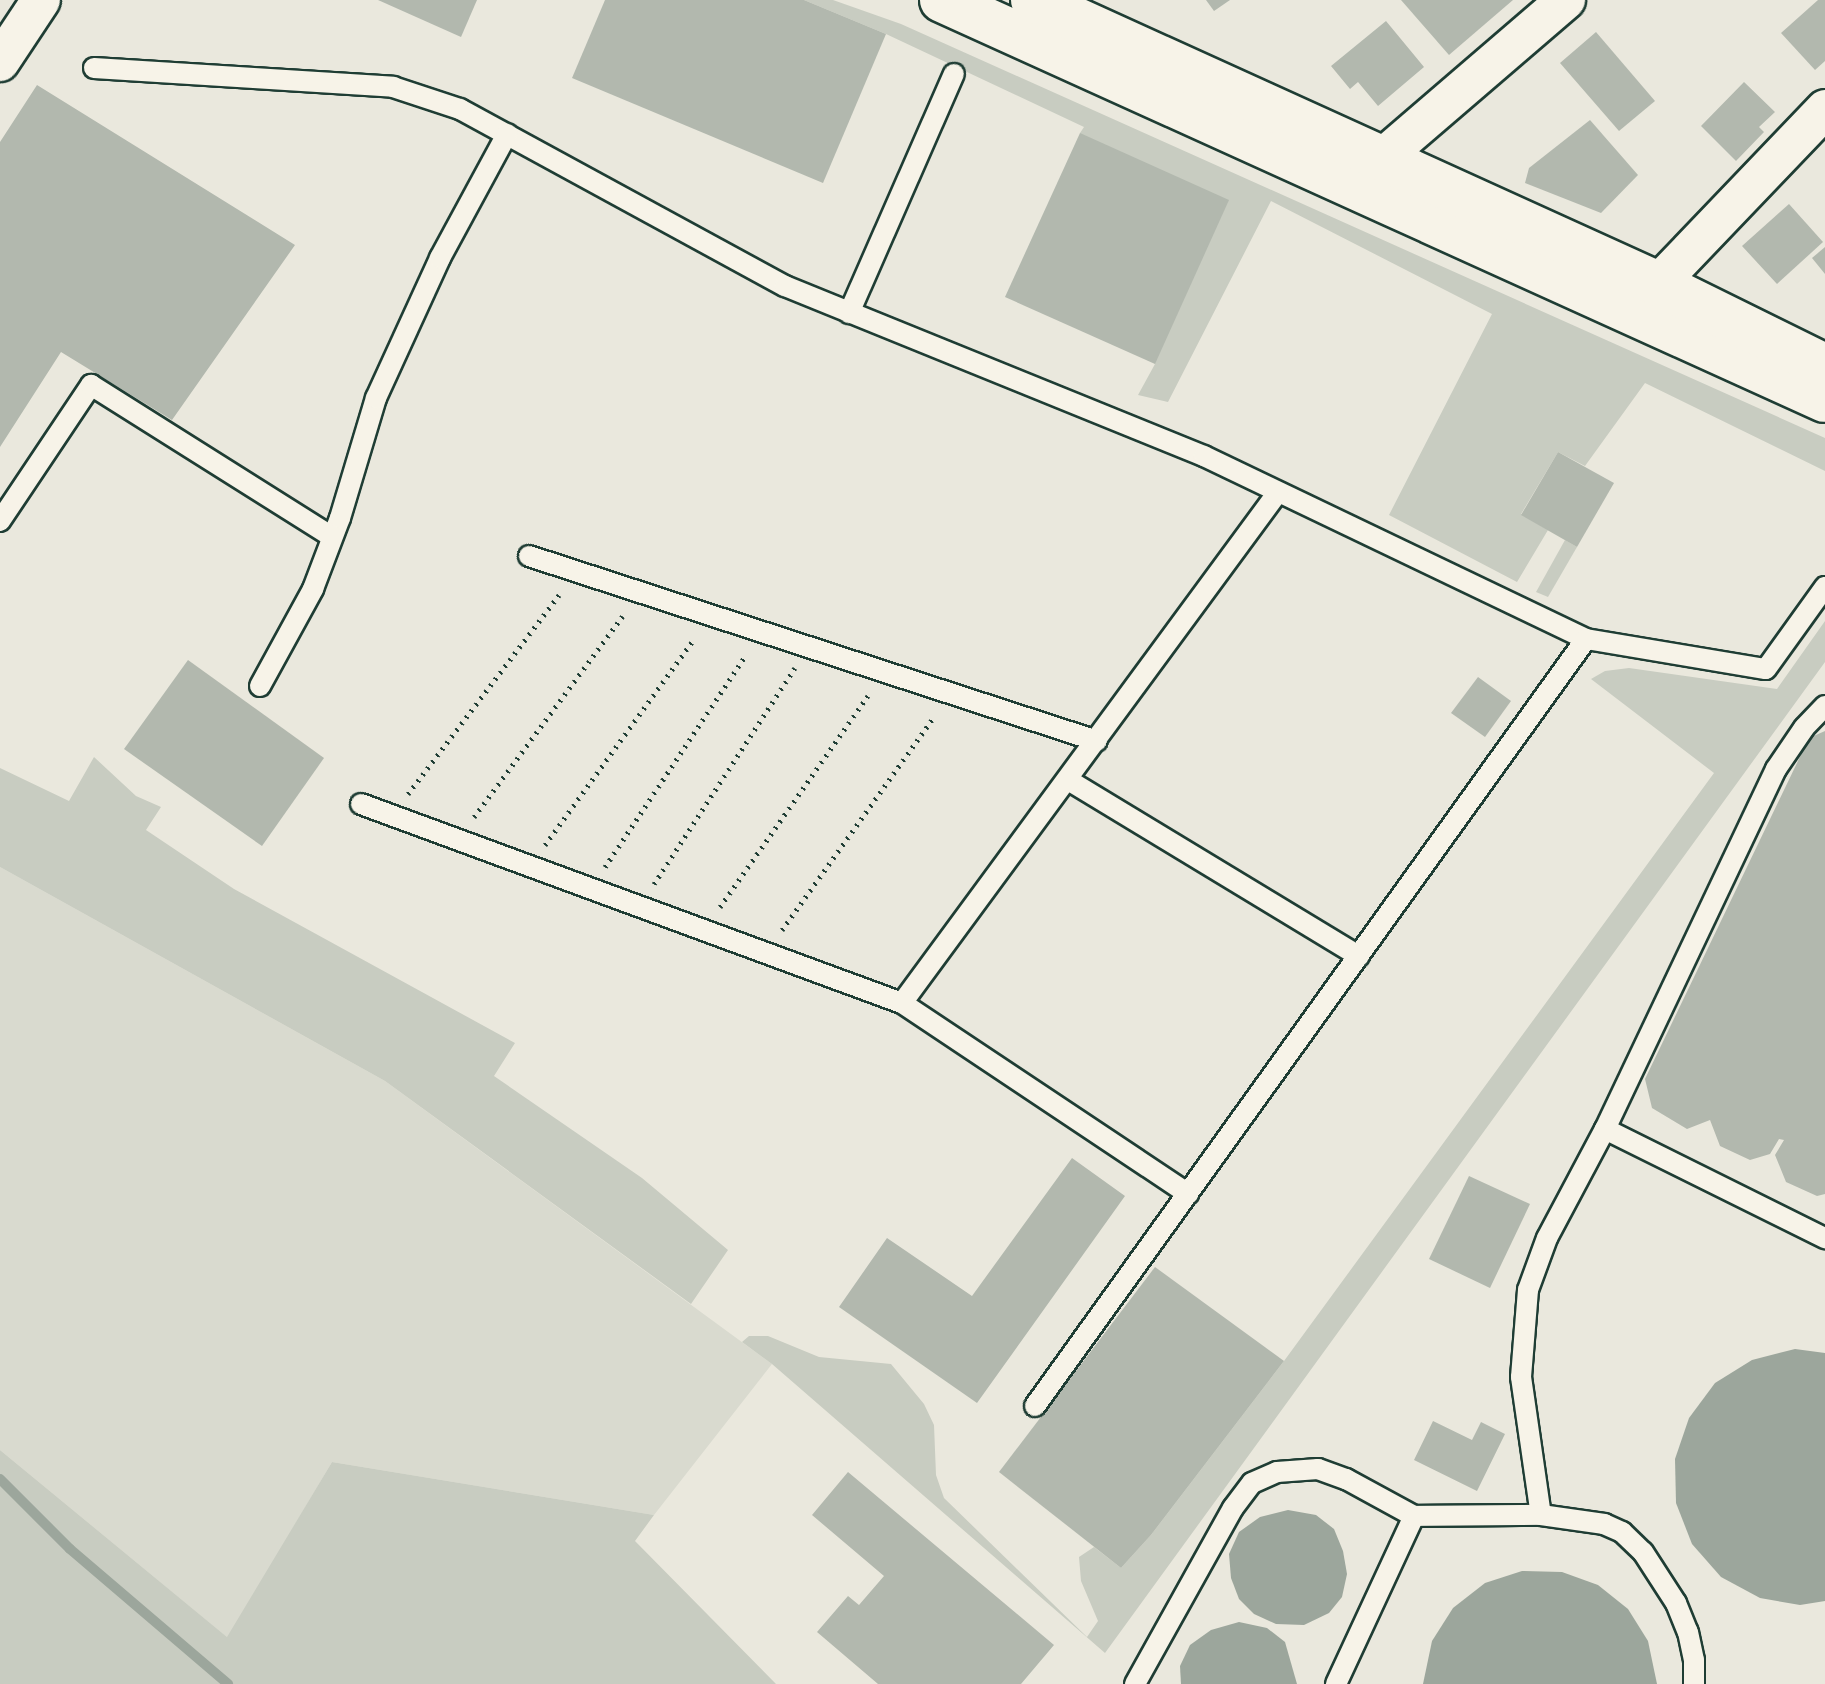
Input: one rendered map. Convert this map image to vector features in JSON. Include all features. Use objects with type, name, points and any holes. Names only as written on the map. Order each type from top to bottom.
[{"type":"main road","points":[[942,0],[1822,387]]},
{"type":"main road","points":[[1033,0],[1658,284],[1822,387]]},
{"type":"street","points":[[0,62],[41,0]]},
{"type":"street","points":[[1381,159],[1566,0]]},
{"type":"street","points":[[1658,284],[1825,109]]},
{"type":"lane","points":[[94,68],[393,87],[460,109],[785,286],[1204,456],[1586,639],[1766,669],[1825,587]]},
{"type":"lane","points":[[849,313],[954,74]]},
{"type":"lane","points":[[260,686],[300,614],[332,537],[376,398],[440,258],[507,134]]},
{"type":"lane","points":[[0,521],[91,385],[332,537]]},
{"type":"lane","points":[[902,1003],[1278,492]]},
{"type":"lane","points":[[529,556],[1097,741]]},
{"type":"lane","points":[[1035,1406],[1586,639]]},
{"type":"lane","points":[[1541,1515],[1521,1377],[1528,1290],[1547,1238],[1605,1129],[1776,769],[1804,728],[1825,706]]},
{"type":"lane","points":[[1068,780],[1359,956]]},
{"type":"lane","points":[[361,804],[902,1003],[1188,1194]]},
{"type":"lane","points":[[1605,1129],[1825,1238]]},
{"type":"lane","points":[[1135,1684],[1233,1508],[1252,1483],[1299,1467],[1318,1469],[1346,1479],[1414,1516],[1541,1515],[1604,1524],[1622,1532],[1643,1552],[1676,1603],[1688,1632],[1694,1660],[1694,1684]]},
{"type":"lane","points":[[1336,1684],[1414,1516]]},
{"type":"path","points":[[392,815],[576,572]]},
{"type":"path","points":[[457,839],[640,592]]},
{"type":"path","points":[[529,866],[711,616]]},
{"type":"path","points":[[590,889],[761,632]]},
{"type":"path","points":[[639,907],[809,647]]},
{"type":"path","points":[[703,931],[885,672]]},
{"type":"path","points":[[765,954],[951,693]]},
{"type":"shaded area","points":[[804,0],[833,0],[901,24],[1825,438],[1825,471],[1645,383],[1585,466],[1558,452],[1521,514],[1548,530],[1517,582],[1389,515],[1492,314],[1271,201],[1168,402],[1138,395],[1155,364],[1080,133],[1084,127],[886,34]]},
{"type":"shaded area","points":[[1565,540],[1577,547],[1548,597],[1536,592]]},
{"type":"shaded area","points":[[1825,621],[1825,662],[1105,1653],[772,1364],[742,1342],[749,1336],[768,1336],[819,1357],[891,1364],[924,1404],[934,1425],[936,1475],[944,1498],[1087,1637],[1098,1621],[1081,1581],[1079,1557],[1094,1547],[1121,1568],[1151,1535],[1284,1361],[1714,773],[1591,679],[1605,671],[1629,668],[1777,689]]},
{"type":"shaded area","points":[[94,757],[136,796],[161,807],[146,830],[234,889],[515,1043],[494,1076],[642,1178],[728,1250],[691,1304],[385,1081],[0,867],[0,768],[69,801]]},
{"type":"shaded area","points":[[0,867],[385,1081],[772,1364],[654,1515],[332,1462],[228,1638],[0,1450]]},
{"type":"shaded area","points":[[1795,1349],[1825,1353],[1825,1601],[1800,1605],[1760,1598],[1721,1577],[1692,1544],[1676,1503],[1675,1459],[1689,1418],[1715,1383],[1752,1360]]},
{"type":"shaded area","points":[[0,1450],[227,1637],[332,1462],[654,1515],[635,1541],[776,1684],[0,1684]]},
{"type":"shaded area","points":[[1288,1510],[1316,1515],[1334,1529],[1343,1551],[1347,1574],[1342,1597],[1329,1613],[1304,1625],[1276,1624],[1254,1614],[1239,1599],[1231,1578],[1229,1554],[1239,1532],[1260,1517]]},
{"type":"shaded area","points":[[1522,1571],[1562,1572],[1598,1585],[1628,1609],[1648,1641],[1657,1684],[1423,1684],[1432,1641],[1453,1608],[1485,1583]]},
{"type":"shaded area","points":[[1239,1622],[1267,1628],[1285,1642],[1297,1684],[1181,1684],[1180,1666],[1190,1645],[1211,1630]]},
{"type":"building","points":[[378,0],[477,0],[461,37]]},
{"type":"building","points":[[605,0],[804,0],[886,34],[823,183],[572,78]]},
{"type":"building","points":[[1206,0],[1230,0],[1214,11]]},
{"type":"building","points":[[1401,0],[1513,0],[1449,55]]},
{"type":"building","points":[[1818,0],[1825,0],[1825,61],[1815,70],[1781,33]]},
{"type":"building","points":[[1386,21],[1424,67],[1378,106],[1358,82],[1350,89],[1331,66]]},
{"type":"building","points":[[1596,32],[1655,101],[1619,131],[1560,63]]},
{"type":"building","points":[[1744,82],[1775,112],[1759,127],[1764,132],[1736,161],[1701,126]]},
{"type":"building","points":[[37,85],[295,245],[172,420],[61,352],[0,447],[0,142]]},
{"type":"building","points":[[1590,120],[1638,175],[1601,213],[1525,183],[1529,168]]},
{"type":"building","points":[[1080,133],[1229,200],[1155,364],[1005,297]]},
{"type":"building","points":[[1789,204],[1823,242],[1777,284],[1742,246]]},
{"type":"building","points":[[1825,247],[1825,274],[1812,258]]},
{"type":"building","points":[[1558,452],[1614,483],[1577,547],[1521,515]]},
{"type":"building","points":[[188,660],[324,758],[262,846],[124,749]]},
{"type":"building","points":[[1478,677],[1511,701],[1485,737],[1451,713]]},
{"type":"building","points":[[1825,731],[1825,1194],[1817,1196],[1786,1182],[1775,1155],[1784,1140],[1779,1139],[1770,1154],[1750,1160],[1720,1146],[1710,1120],[1687,1129],[1652,1108],[1645,1079],[1809,738]]},
{"type":"building","points":[[1072,1158],[1125,1196],[977,1403],[839,1307],[887,1238],[972,1296]]},
{"type":"building","points":[[1469,1176],[1530,1204],[1490,1288],[1429,1259]]},
{"type":"building","points":[[1155,1267],[1284,1361],[1151,1535],[1121,1568],[999,1472]]},
{"type":"building","points":[[1433,1421],[1472,1440],[1481,1422],[1505,1434],[1477,1491],[1414,1460]]},
{"type":"building","points":[[848,1472],[1054,1645],[1021,1684],[878,1684],[817,1632],[848,1596],[859,1605],[884,1576],[812,1515]]},
{"type":"waterway","points":[[0,1479],[70,1549],[228,1684]]}]
